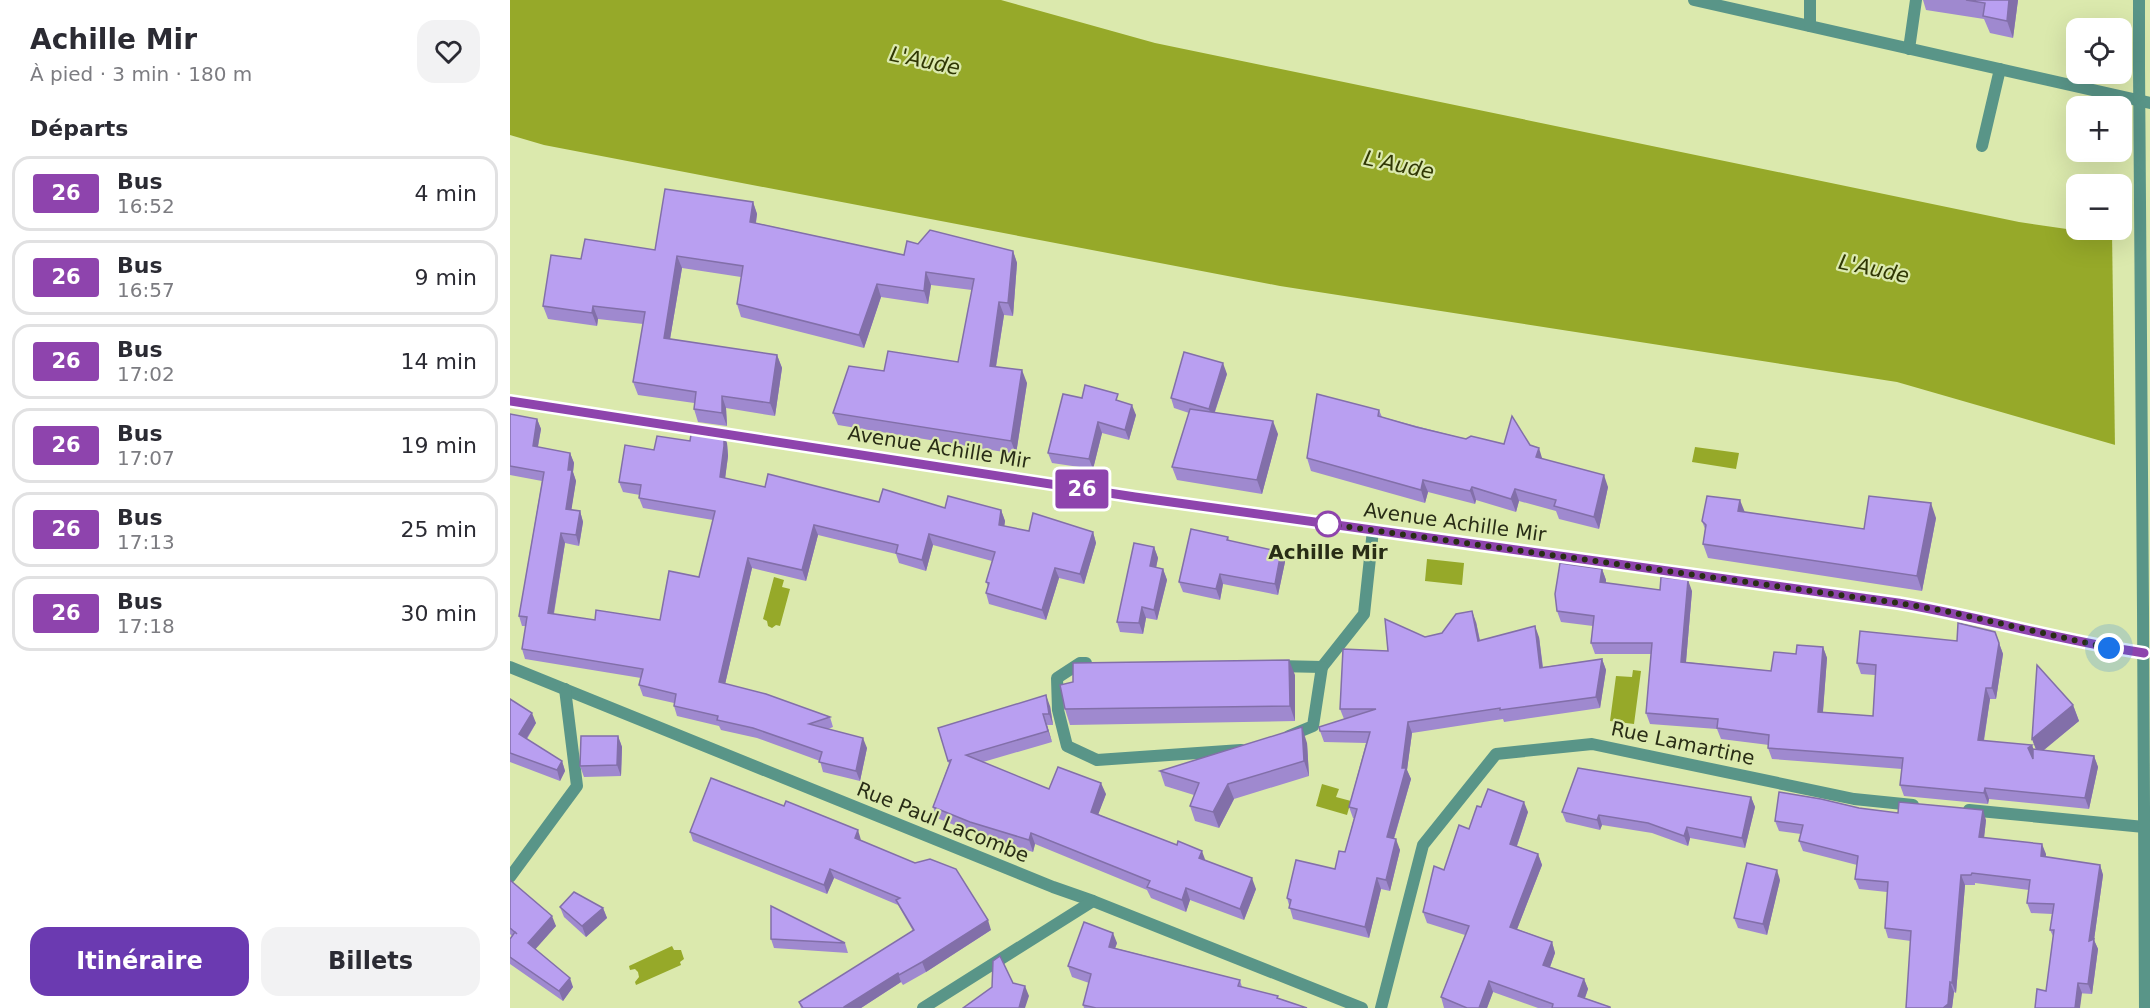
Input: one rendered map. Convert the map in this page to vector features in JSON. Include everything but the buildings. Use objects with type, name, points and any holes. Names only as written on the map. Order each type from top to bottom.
[{"type":"street","points":[[1694,0],[2150,103]]},
{"type":"street","points":[[1810,0],[1810,26]]},
{"type":"street","points":[[1909,49],[1916,0]]},
{"type":"street","points":[[2139,0],[2143,609],[2147,761],[2144,827],[2145,1008]]},
{"type":"street","points":[[1982,146],[2000,69]]},
{"type":"street","name":"Avenue Achille Mir","points":[[510,401],[1135,497],[1898,603],[1945,611],[2091,645],[2144,653]]},
{"type":"street","points":[[1282,740],[1313,726],[1322,667],[1364,614],[1373,530]]},
{"type":"street","points":[[1103,664],[1080,663],[1057,678],[1058,710],[1067,746],[1097,760],[1249,749]]},
{"type":"street","points":[[1264,666],[1322,667]]},
{"type":"street","name":"Rue Paul Lacombe","points":[[510,667],[1053,887],[1362,1008]]},
{"type":"street","points":[[510,877],[577,786],[565,689]]},
{"type":"street","name":"Rue Lamartine","points":[[1381,1008],[1423,845],[1496,754],[1592,744],[1854,799],[1924,806]]},
{"type":"street","points":[[1959,809],[2144,827]]},
{"type":"street","points":[[922,1008],[1093,901]]},
{"type":"water","name":"L'Aude","points":[[510,0],[1001,0],[1155,43],[2019,222],[2066,229],[2066,240],[2132,238],[2150,241],[2150,455],[1897,382],[1280,286],[544,145],[510,135]]},
{"type":"water","points":[[1695,447],[1739,453],[1736,469],[1692,462]]},
{"type":"water","points":[[1427,559],[1464,563],[1462,585],[1425,581]]},
{"type":"water","points":[[774,577],[784,580],[782,587],[790,589],[780,626],[776,625],[772,628],[763,619]]},
{"type":"water","points":[[1633,670],[1641,671],[1634,724],[1610,721],[1616,676],[1632,677]]},
{"type":"water","points":[[1322,784],[1339,789],[1336,797],[1351,801],[1347,815],[1316,806]]},
{"type":"water","points":[[672,946],[674,950],[681,950],[684,959],[680,962],[681,965],[636,985],[638,972],[635,969],[630,970],[629,966]]},
{"type":"pier","points":[[2132,235],[2150,238],[2150,458],[2115,448],[2112,240],[2132,240]]},
{"type":"bus line","name":"26","points":[[510,401],[1135,497],[1898,603],[1945,611],[2091,645],[2144,653]]},
{"type":"place","name":"Achille Mir","points":[[1328,524]]},
{"type":"route","points":[[1328,524],[1898,603],[1945,611],[2109,648]]}]
